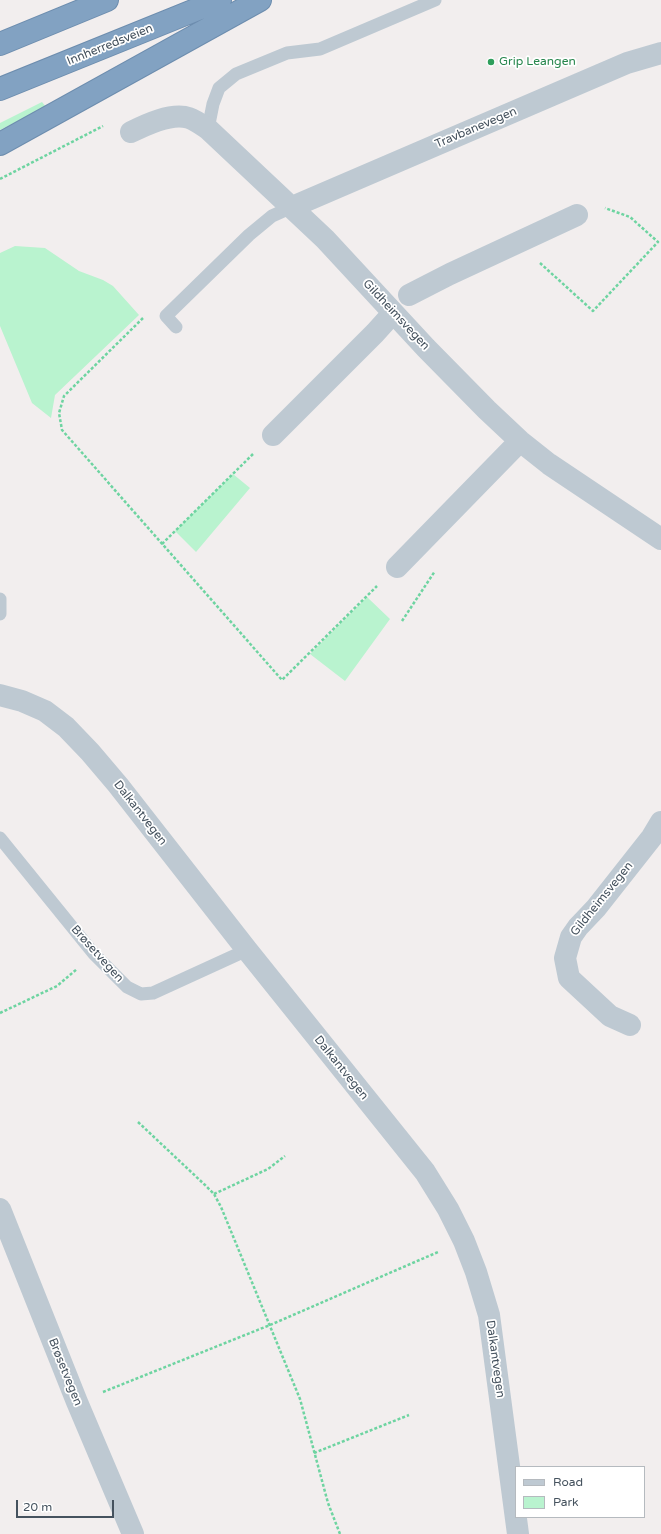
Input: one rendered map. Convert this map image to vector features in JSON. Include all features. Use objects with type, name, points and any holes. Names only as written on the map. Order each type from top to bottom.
[{"type":"highway","points":[[0,44],[107,0]]},
{"type":"highway","name":"Innherredsveien","points":[[0,89],[220,0]]},
{"type":"highway","points":[[0,144],[260,0]]},
{"type":"street","name":"Travbanevegen","points":[[292,207],[627,63],[661,53]]},
{"type":"street","name":"Gildheimsvegen","points":[[130,132],[148,123],[170,117],[188,117],[208,129],[325,239],[393,313],[487,410],[520,441],[550,464],[661,539]]},
{"type":"street","points":[[409,295],[577,216]]},
{"type":"street","points":[[273,434],[375,333],[393,313]]},
{"type":"street","points":[[397,567],[520,441]]},
{"type":"street","name":"Dalkantvegen","points":[[0,695],[22,701],[45,711],[66,727],[90,752],[118,785],[247,950],[425,1172],[448,1209],[464,1241],[476,1272],[489,1315],[515,1511]]},
{"type":"street","name":"Gildheimsvegen","points":[[630,1025],[610,1016],[569,978],[564,958],[571,937],[578,927],[601,902],[652,837],[661,822]]},
{"type":"street","name":"Brøsetvegen","points":[[0,1209],[77,1402],[133,1534]]},
{"type":"street","name":"Dalkantvegen","points":[[516,1518],[518,1534]]},
{"type":"lane","points":[[208,129],[213,104],[219,88],[236,74],[287,53],[320,49],[435,0]]},
{"type":"lane","points":[[176,327],[166,316],[249,235],[272,216],[292,207]]},
{"type":"lane","points":[[0,599],[0,614]]},
{"type":"lane","name":"Brøsetvegen","points":[[0,838],[94,954],[127,987],[141,994],[153,993],[247,950]]},
{"type":"path","points":[[0,179],[103,126]]},
{"type":"path","points":[[518,243],[593,311],[658,242],[630,217],[600,206],[577,216]]},
{"type":"path","points":[[148,314],[64,396],[59,413],[62,430],[282,680],[367,597]]},
{"type":"path","points":[[162,544],[233,474]]},
{"type":"path","points":[[0,1013],[57,986],[94,954]]},
{"type":"path","points":[[138,1122],[214,1194],[221,1207],[300,1399],[328,1503],[340,1534]]},
{"type":"path","points":[[214,1194],[268,1169],[285,1156]]},
{"type":"path","points":[[77,1402],[270,1325],[464,1241]]},
{"type":"path","points":[[314,1453],[409,1415]]},
{"type":"green space","points":[[42,102],[46,107],[0,130],[0,123]]},
{"type":"green space","points":[[15,246],[45,248],[79,271],[103,280],[113,286],[139,315],[55,395],[51,418],[32,403],[0,326],[0,253]]},
{"type":"green space","points":[[233,474],[250,488],[196,552],[175,531]]},
{"type":"green space","points":[[367,597],[390,619],[345,681],[310,654]]},
{"type":"place","name":"Grip Leangen","points":[[491,62]]}]
